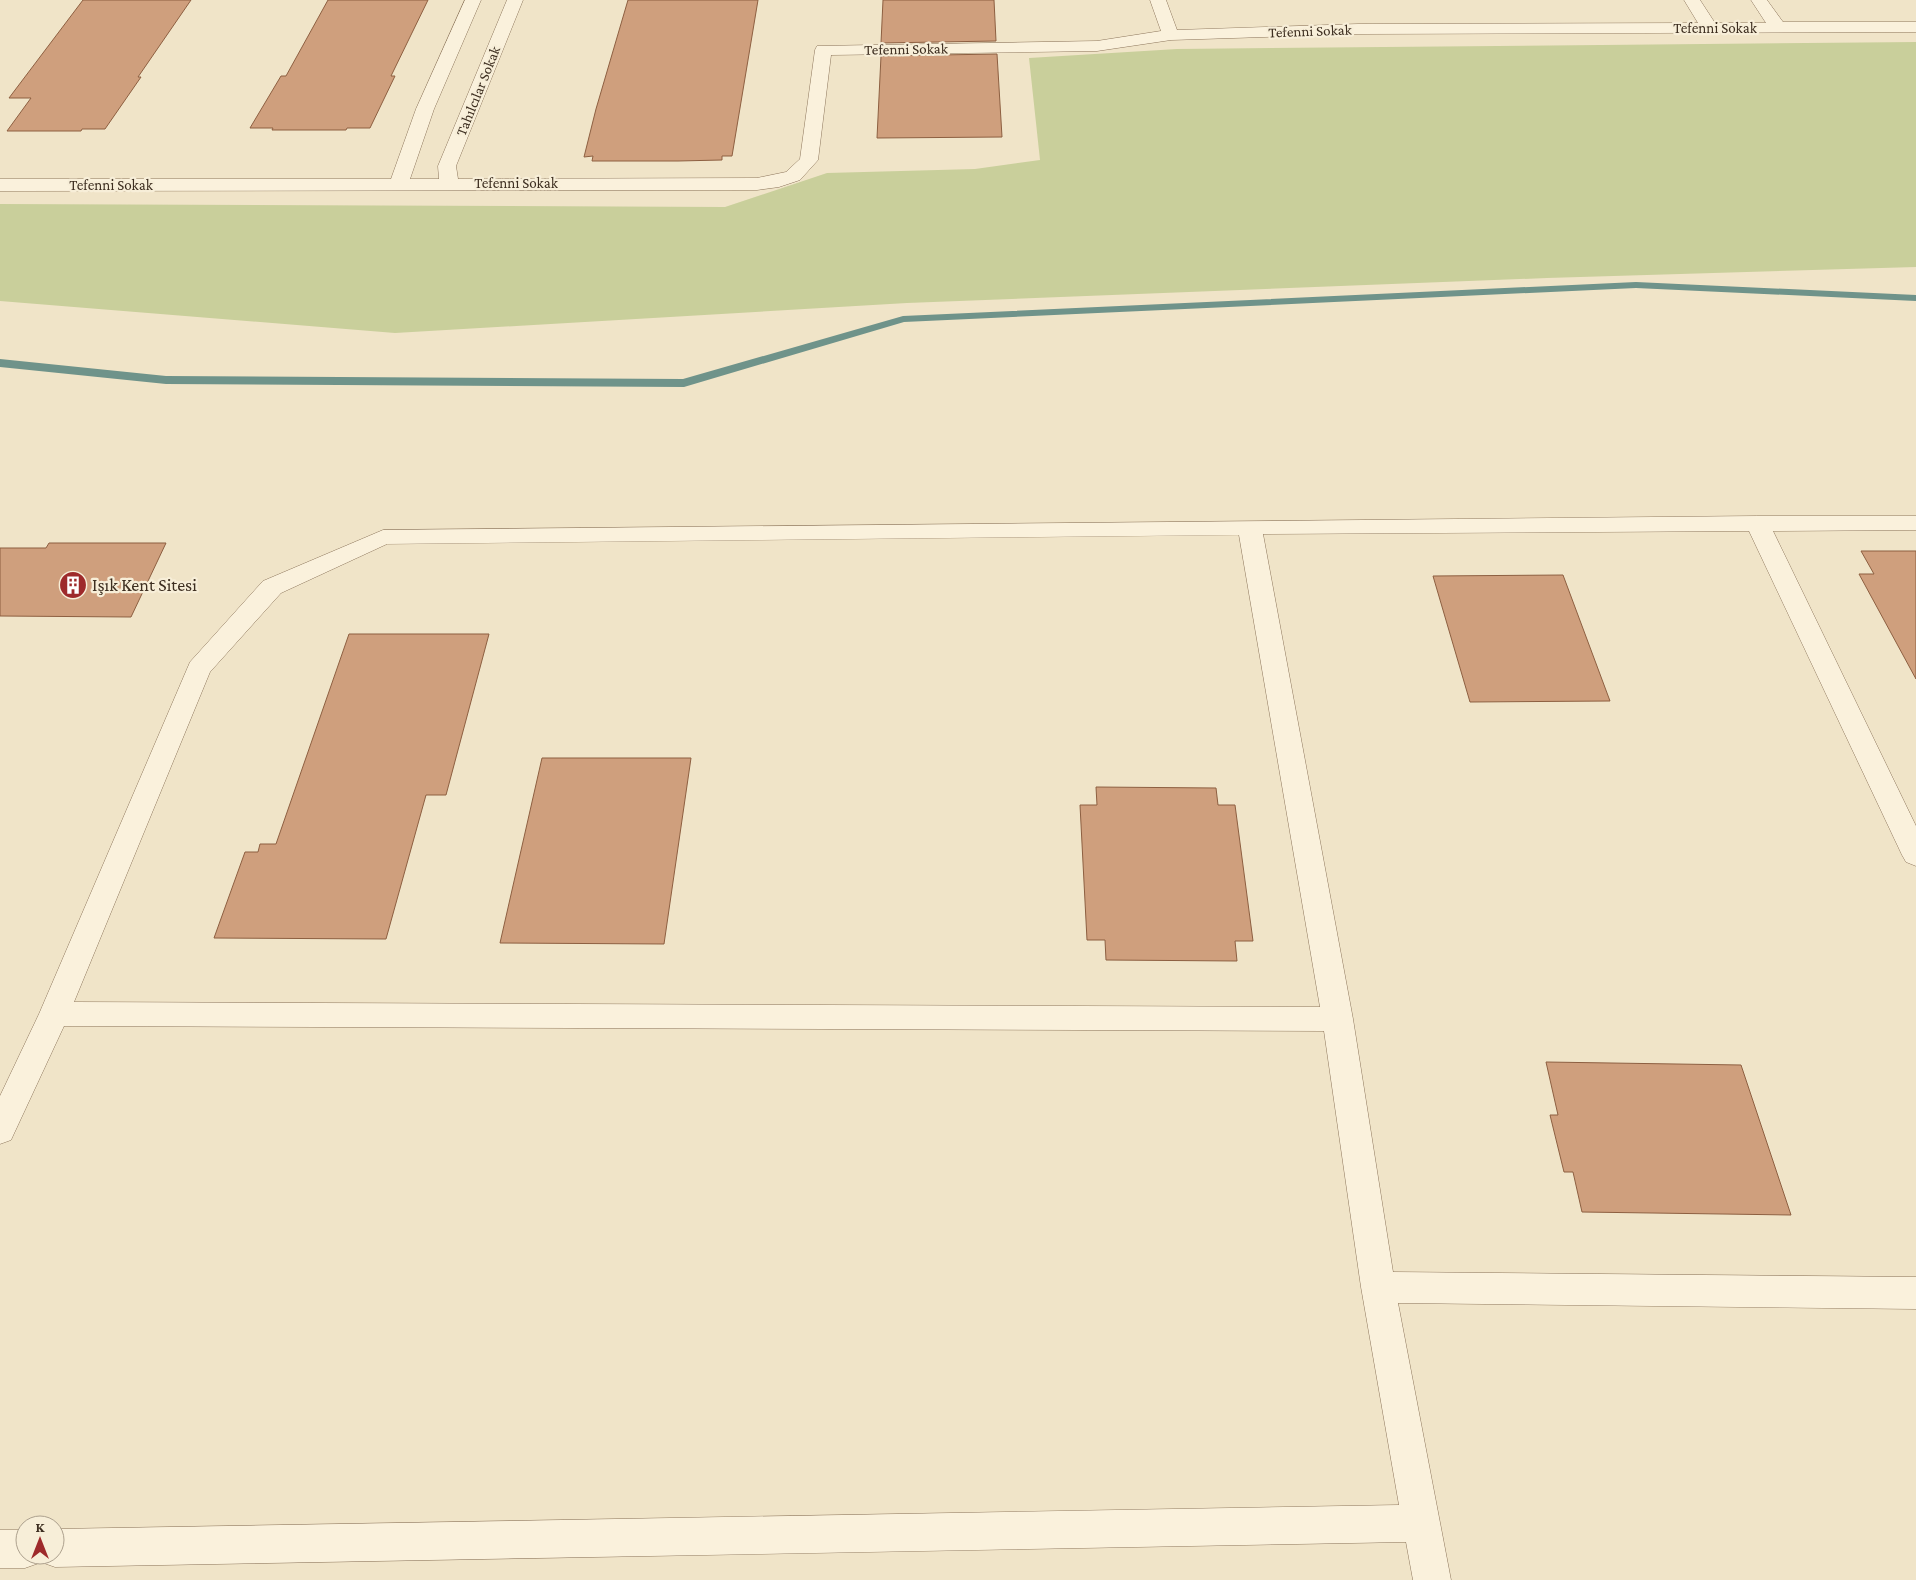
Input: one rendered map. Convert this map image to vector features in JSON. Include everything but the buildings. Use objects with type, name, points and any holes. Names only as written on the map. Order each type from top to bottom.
[{"type":"street","points":[[399,184],[425,109],[473,0]]},
{"type":"street","name":"Tahılcılar Sokak","points":[[449,183],[447,166],[515,0]]},
{"type":"street","points":[[1158,0],[1171,36]]},
{"type":"street","points":[[1692,0],[1710,28]]},
{"type":"street","points":[[1759,0],[1778,28]]},
{"type":"street","name":"Tefenni Sokak","points":[[0,186],[449,183],[757,184],[780,181],[793,176],[809,160],[823,50],[1097,46],[1171,36],[1358,29],[1916,28]]},
{"type":"street","points":[[1757,523],[1916,855]]},
{"type":"street","points":[[0,1130],[54,1014],[199,668],[272,587],[384,537],[1250,527],[1916,523]]},
{"type":"street","points":[[1250,527],[1338,1018],[1378,1287],[1432,1580]]},
{"type":"street","points":[[54,1014],[1338,1018]]},
{"type":"street","points":[[1378,1287],[1916,1293]]},
{"type":"street","points":[[65,1548],[1422,1522]]},
{"type":"street","points":[[0,1549],[15,1549]]},
{"type":"green space","points":[[1916,42],[1916,267],[1547,278],[907,303],[395,333],[0,301],[0,204],[725,207],[827,173],[975,169],[1040,160],[1029,58],[1177,49]]},
{"type":"waterway","points":[[0,363],[166,380],[684,383],[903,319],[1636,285],[1916,298]]},
{"type":"place","name":"Işık Kent Sitesi","points":[[73,585]]}]
